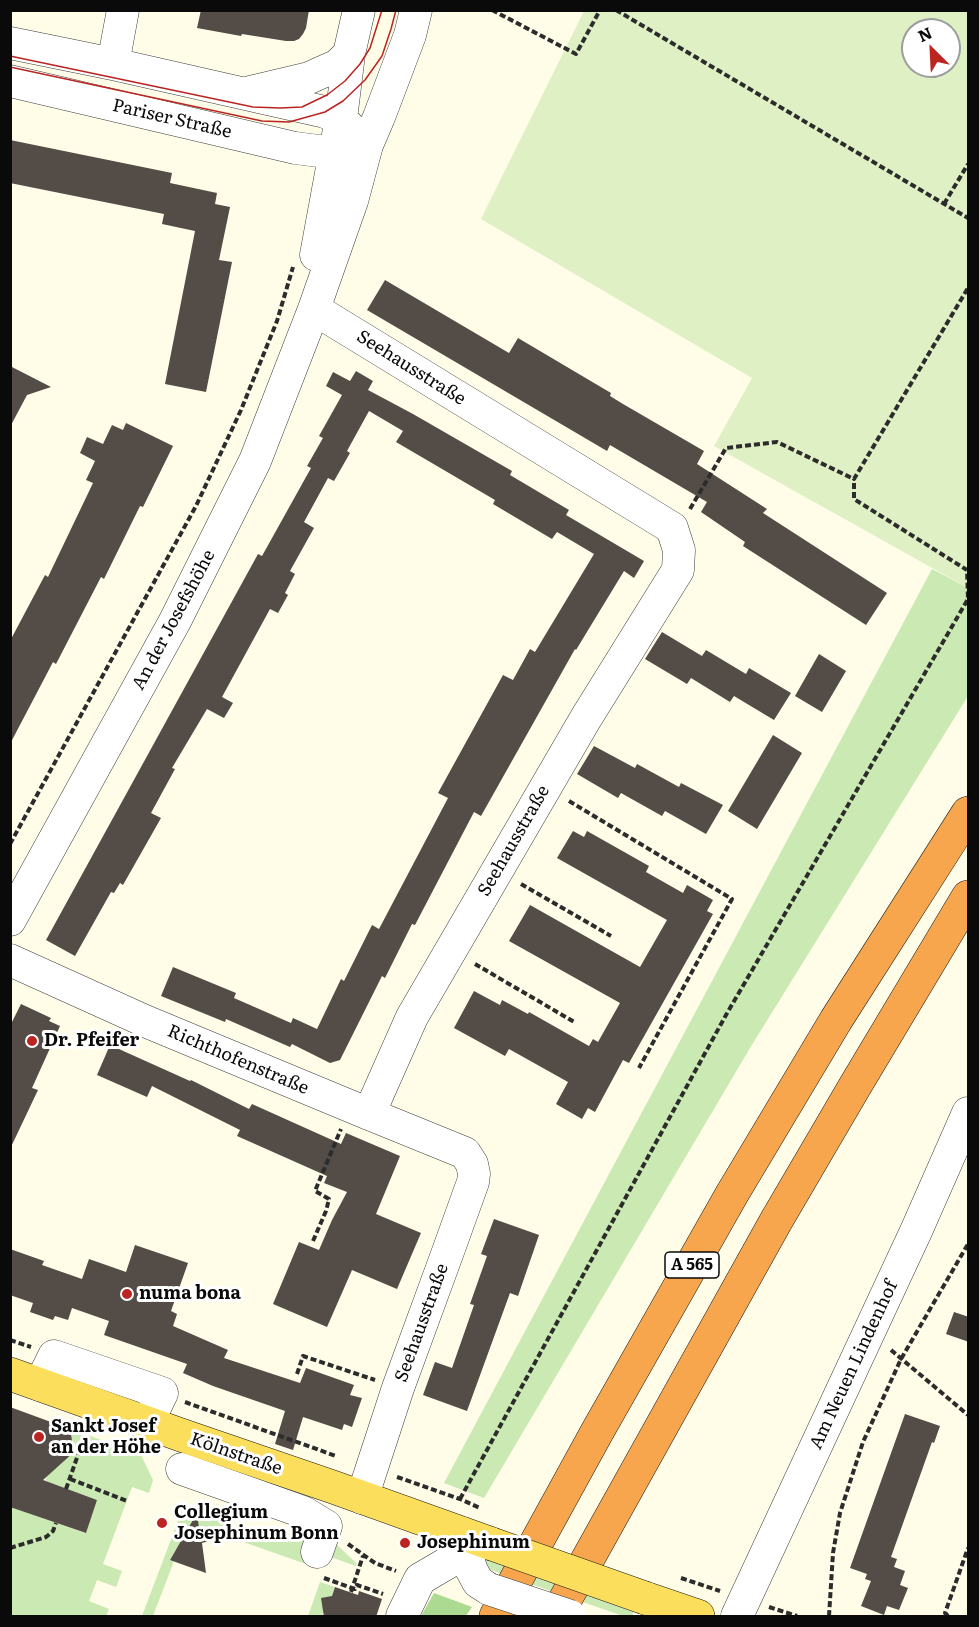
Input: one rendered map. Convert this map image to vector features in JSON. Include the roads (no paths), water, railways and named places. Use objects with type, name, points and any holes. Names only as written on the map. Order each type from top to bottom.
[{"type":"highway","name":"A 565","points":[[493,1603],[597,1432],[732,1194],[836,1020],[969,813]]},
{"type":"highway","name":"A 565","points":[[556,1617],[777,1221],[969,897]]},
{"type":"main road","name":"Kölnstraße","points":[[25,1379],[254,1461],[475,1534],[656,1607],[698,1617]]},
{"type":"street","points":[[113,64],[123,10]]},
{"type":"street","name":"An der Josefshöhe","points":[[314,309],[315,262],[341,118],[349,54],[359,10]]},
{"type":"street","name":"An der Josefshöhe","points":[[10,920],[170,630],[250,472],[314,309],[352,201],[367,145],[410,35],[416,10]]},
{"type":"street","points":[[10,43],[318,110],[341,118],[367,145],[335,153]]},
{"type":"street","points":[[244,94],[309,78],[338,65],[349,54]]},
{"type":"street","name":"Pariser Straße","points":[[10,81],[295,148],[335,153]]},
{"type":"street","name":"Seehausstraße","points":[[314,309],[672,528],[679,550],[678,570],[545,787],[360,1110],[465,1153],[472,1164],[474,1174],[398,1388],[362,1498]]},
{"type":"street","name":"Richthofenstraße","points":[[10,960],[145,1021],[360,1110]]},
{"type":"street","name":"Am Neuen Lindenhof","points":[[737,1617],[969,1113]]},
{"type":"street","points":[[25,1379],[54,1356],[162,1394],[147,1424]]},
{"type":"street","points":[[242,1491],[254,1461]]},
{"type":"street","points":[[182,1469],[303,1512],[326,1526],[317,1552]]},
{"type":"street","points":[[475,1534],[471,1569],[493,1603],[570,1617]]},
{"type":"street","points":[[405,1610],[420,1579],[475,1534]]},
{"type":"tram line","points":[[10,56],[253,107],[302,107],[327,95],[345,81],[360,64],[370,48],[382,10]]},
{"type":"tram line","points":[[10,67],[262,121],[289,122],[325,112],[343,101],[365,80],[382,56],[396,10]]},
{"type":"place","name":"Dr. Pfeifer","points":[[32,1041]]},
{"type":"place","name":"numa bona","points":[[127,1294]]},
{"type":"place","name":"Sankt Josef an der Höhe","points":[[39,1437]]},
{"type":"place","name":"Collegium Josephinum Bonn","points":[[162,1523]]},
{"type":"place","name":"Josephinum","points":[[405,1543]]}]
